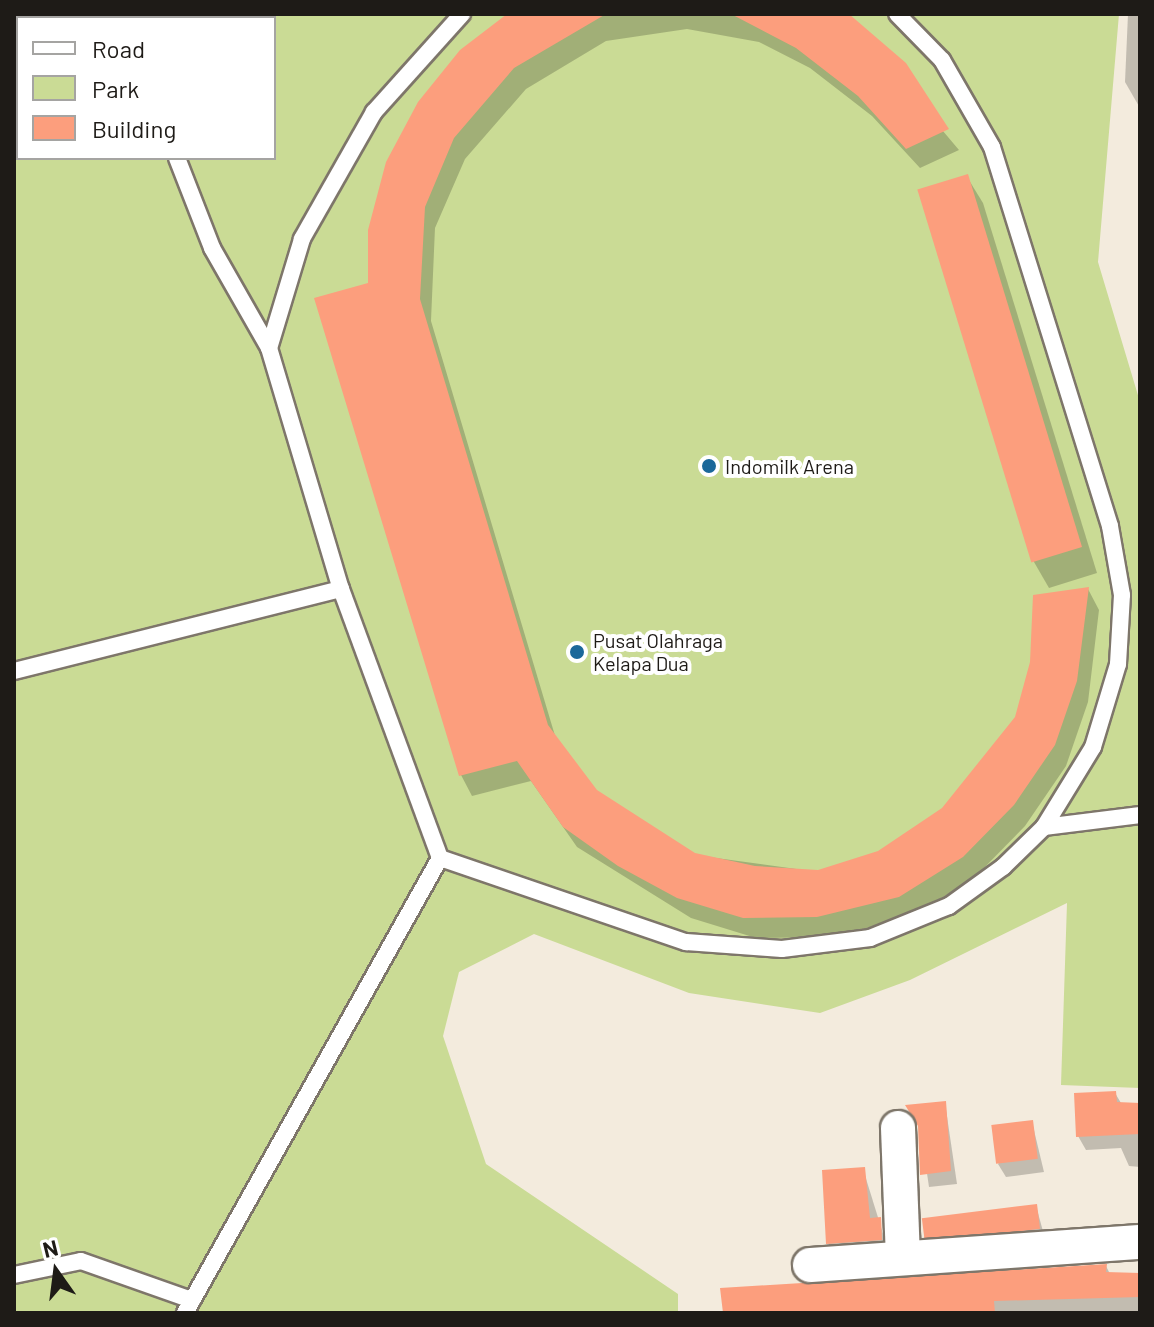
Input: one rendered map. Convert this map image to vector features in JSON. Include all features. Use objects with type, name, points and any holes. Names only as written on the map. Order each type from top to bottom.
[{"type":"street","points":[[898,1128],[903,1258]]},
{"type":"street","points":[[810,1265],[1140,1242]]},
{"type":"lane","points":[[269,348],[302,239],[374,112],[462,14]]},
{"type":"lane","points":[[440,858],[686,942],[782,949],[870,938],[949,906],[1044,827],[1093,747],[1118,664],[1122,595],[1110,526],[992,147],[942,60],[897,14]]},
{"type":"lane","points":[[14,1275],[81,1261],[188,1307],[440,858],[341,589],[269,348],[212,248],[178,160]]},
{"type":"lane","points":[[14,671],[341,589]]},
{"type":"lane","points":[[1044,827],[1140,815]]},
{"type":"green space","name":"Pusat Olahraga Kelapa Dua","points":[[14,14],[1119,14],[1098,262],[1140,402],[1140,1088],[1061,1085],[1067,903],[910,980],[820,1013],[689,993],[534,934],[459,972],[443,1036],[486,1164],[678,1294],[678,1313],[14,1313]]},
{"type":"building","points":[[507,14],[606,14],[514,68],[454,138],[425,207],[420,299],[548,725],[597,790],[695,853],[755,866],[818,870],[878,851],[942,808],[1015,717],[1030,662],[1033,595],[1089,587],[1077,681],[1055,745],[1014,805],[963,857],[899,897],[817,917],[743,918],[677,898],[618,866],[563,827],[517,761],[459,776],[314,298],[368,283],[368,230],[386,162],[418,102],[460,50]]},
{"type":"building","points":[[731,14],[849,14],[906,63],[949,129],[906,149],[858,96],[796,48]]},
{"type":"building","points":[[968,174],[1082,547],[1031,562],[917,189]]},
{"type":"building","points":[[1116,1091],[1117,1102],[1140,1103],[1140,1134],[1076,1137],[1074,1093]]},
{"type":"building","points":[[946,1101],[951,1171],[920,1175],[918,1126],[905,1105]]},
{"type":"building","points":[[1033,1120],[1038,1159],[996,1164],[991,1125]]},
{"type":"building","points":[[865,1167],[870,1218],[881,1217],[882,1240],[826,1244],[822,1170]]},
{"type":"building","points":[[1037,1204],[1040,1229],[925,1243],[922,1218]]},
{"type":"building","points":[[1107,1264],[1106,1272],[1140,1273],[1140,1297],[994,1301],[995,1313],[723,1313],[720,1288]]},
{"type":"place","name":"Indomilk Arena","points":[[709,466]]},
{"type":"place","name":"Pusat Olahraga Kelapa Dua","points":[[577,652]]}]
